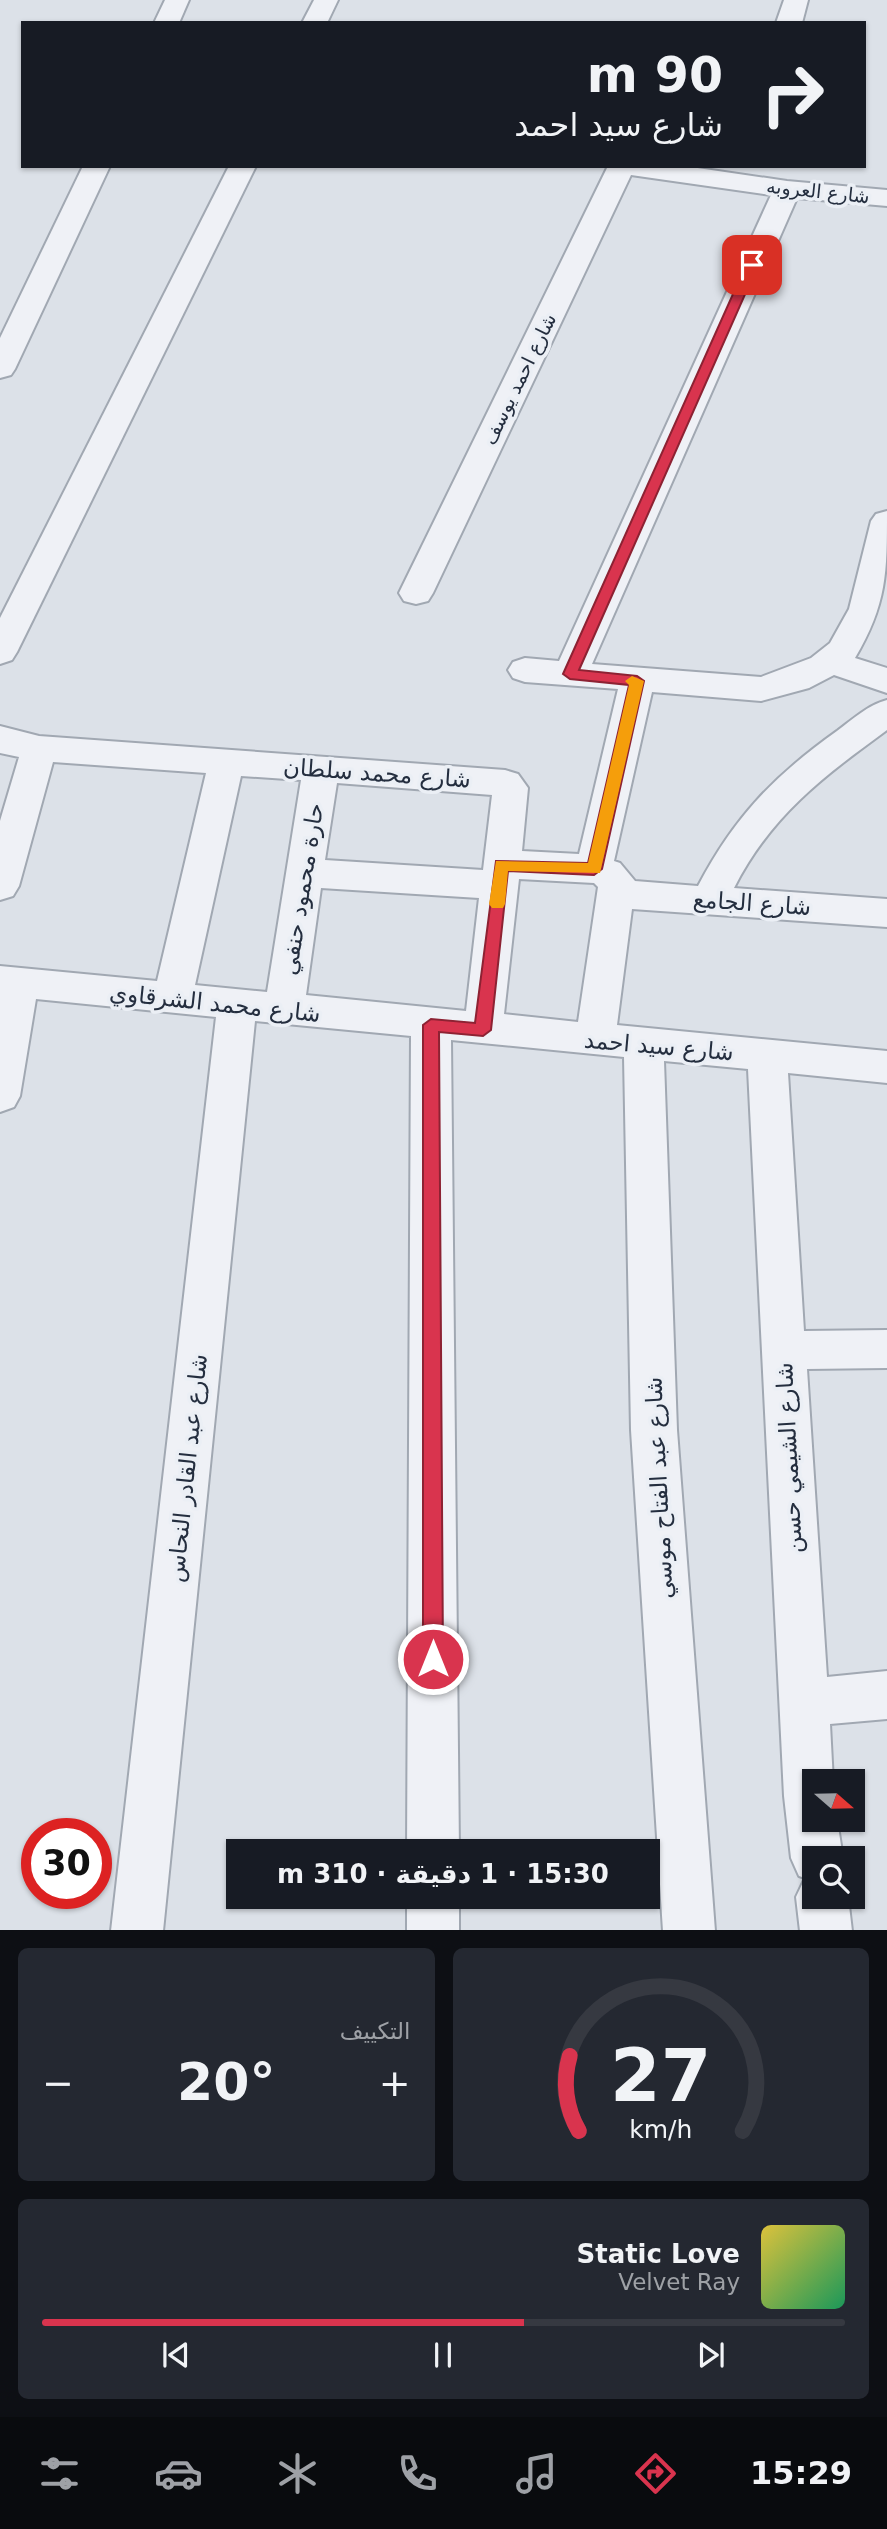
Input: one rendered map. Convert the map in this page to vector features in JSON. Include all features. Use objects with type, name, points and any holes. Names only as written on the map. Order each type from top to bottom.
[{"type":"street","points":[[167,21],[177,0]]},
{"type":"street","points":[[315,21],[326,0]]},
{"type":"street","points":[[790,21],[796,0]]},
{"type":"street","points":[[0,369],[96,168]]},
{"type":"street","points":[[0,652],[242,168]]},
{"type":"street","name":"شارع احمد يوسف","points":[[416,593],[622,168]]},
{"type":"street","name":"شارع العروبه","points":[[652,168],[741,174],[787,188],[887,198]]},
{"type":"street","points":[[570,674],[787,188]]},
{"type":"street","points":[[525,670],[761,689],[798,681],[832,662],[854,639],[865,612],[887,521]]},
{"type":"street","points":[[832,662],[887,681]]},
{"type":"street","points":[[595,1041],[606,882],[637,681]]},
{"type":"street","points":[[709,900],[732,855],[762,814],[799,778],[887,712]]},
{"type":"street","name":"شارع محمد سلطان","points":[[0,738],[7,743],[39,748],[505,783],[510,788],[483,1030]]},
{"type":"street","points":[[0,886],[39,748]]},
{"type":"street","points":[[173,998],[226,762]]},
{"type":"street","name":"حارة محمود حنفي","points":[[284,1010],[321,769]]},
{"type":"street","points":[[305,873],[500,875]]},
{"type":"street","name":"شارع الجامع","points":[[500,875],[606,882],[709,900],[887,913]]},
{"type":"street","points":[[0,1096],[10,982]]},
{"type":"street","name":"شارع محمد الشرقاوي","points":[[10,982],[431,1025]]},
{"type":"street","name":"شارع عبد القادر النحاس","points":[[137,1930],[237,1005]]},
{"type":"street","points":[[431,1025],[433,1839]]},
{"type":"street","name":"شارع سيد احمد","points":[[431,1025],[887,1067]]},
{"type":"street","name":"شارع عبد الفتاح موسي","points":[[644,1045],[654,1430],[689,1930]]},
{"type":"street","name":"شارع الشيمي حسن","points":[[767,1056],[803,1703],[815,1846]]},
{"type":"street","points":[[784,1350],[887,1349]]},
{"type":"street","points":[[803,1703],[887,1695]]},
{"type":"street","points":[[433,1909],[433,1930]]},
{"type":"street","points":[[823,1909],[826,1930]]},
{"type":"slow traffic","points":[[497,904],[501,864],[594,869],[637,681],[632,681]]},
{"type":"route","points":[[433,1659],[431,1025],[483,1030],[501,864],[594,869],[637,681],[570,674],[752,265]]}]
